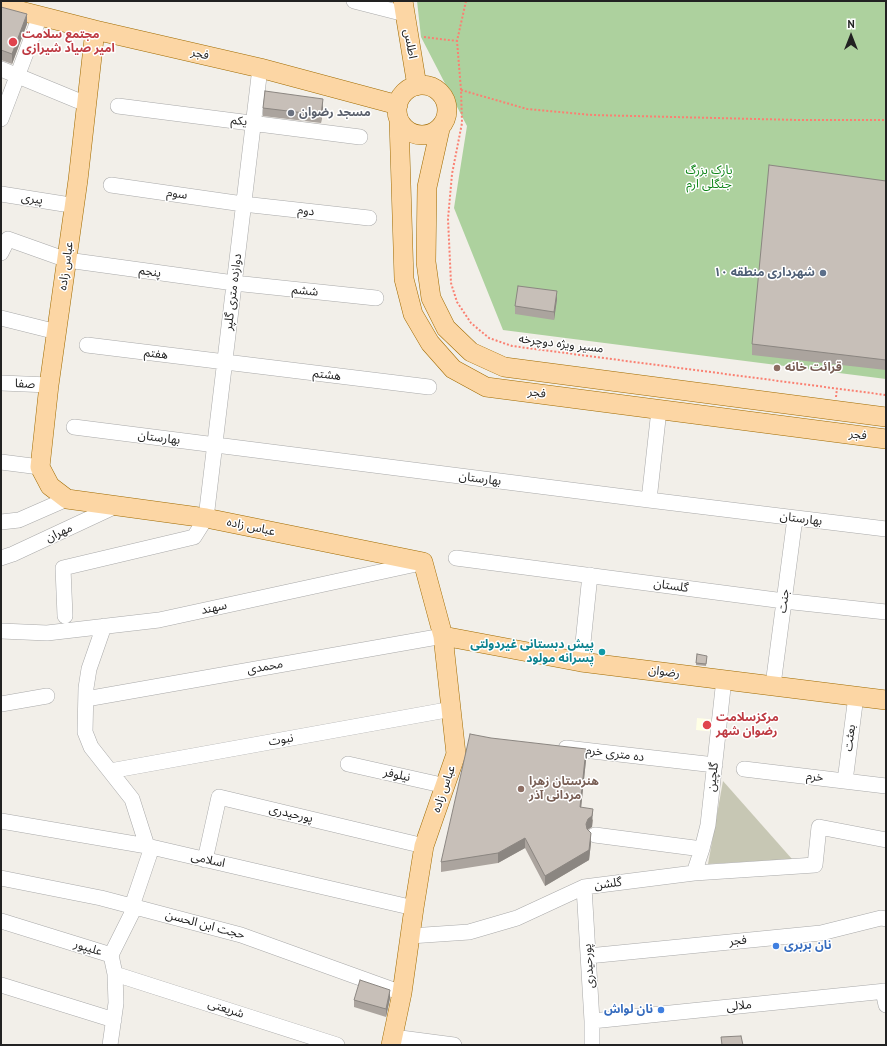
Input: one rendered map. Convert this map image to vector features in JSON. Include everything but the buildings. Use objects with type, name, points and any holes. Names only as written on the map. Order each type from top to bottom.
[{"type":"main road","name":"فجر","points":[[1,6],[95,30],[260,68],[398,113],[404,279],[413,314],[430,343],[448,364],[453,369],[486,387],[886,439]]},
{"type":"main road","name":"اطلس","points":[[404,8],[417,86]]},
{"type":"main road","name":"عباس زاده","points":[[95,30],[78,180],[49,386],[40,467],[50,486],[67,499],[206,518],[423,562],[443,636],[456,754],[424,846],[402,993],[392,1041]]},
{"type":"main road","points":[[425,85],[440,92],[445,99],[447,107],[445,123],[440,129],[429,134],[417,135],[406,130],[398,113],[405,93],[410,88],[417,86],[425,85]]},
{"type":"main road","name":"فجر","points":[[440,129],[427,187],[426,262],[431,298],[446,328],[471,352],[504,367],[886,417]]},
{"type":"main road","points":[[659,410],[662,388]]},
{"type":"main road","name":"رضوان","points":[[443,636],[581,662],[886,700]]},
{"type":"street","points":[[354,1],[404,8]]},
{"type":"street","points":[[1,119],[40,16]]},
{"type":"street","name":"دوازده متری گلپر","points":[[206,518],[260,68]]},
{"type":"street","points":[[1,69],[86,104]]},
{"type":"street","name":"یکم","points":[[118,106],[360,137]]},
{"type":"street","name":"سوم","points":[[111,185],[243,204]]},
{"type":"street","name":"پیری","points":[[1,194],[64,204]]},
{"type":"street","name":"دوم","points":[[243,204],[369,218]]},
{"type":"street","name":"پنجم","points":[[1,253],[8,239],[67,260],[234,283]]},
{"type":"street","name":"ششم","points":[[234,283],[376,298]]},
{"type":"street","points":[[1,318],[57,332]]},
{"type":"street","name":"هفتم","points":[[87,345],[224,363]]},
{"type":"street","name":"هشتم","points":[[224,363],[429,387]]},
{"type":"street","name":"صفا","points":[[1,383],[49,386]]},
{"type":"street","points":[[649,500],[659,410]]},
{"type":"street","name":"بهارستان","points":[[74,427],[886,529]]},
{"type":"street","points":[[1,462],[40,467]]},
{"type":"street","points":[[1,522],[19,520],[67,499]]},
{"type":"street","name":"مهران","points":[[1,558],[13,554],[116,506]]},
{"type":"street","points":[[65,616],[63,568],[194,537],[206,518]]},
{"type":"street","name":"جنت","points":[[773,685],[795,518]]},
{"type":"street","name":"گلستان","points":[[456,558],[784,601],[886,612]]},
{"type":"street","name":"سهند","points":[[1,631],[47,633],[159,620],[423,562]]},
{"type":"street","points":[[581,662],[590,575]]},
{"type":"street","points":[[104,626],[89,669],[85,732],[91,747],[132,799],[149,847],[134,906],[111,955]]},
{"type":"street","name":"محمدی","points":[[86,699],[443,636]]},
{"type":"street","name":"گلچین","points":[[694,873],[708,825],[724,679]]},
{"type":"street","points":[[1,704],[47,696]]},
{"type":"street","name":"بعثت","points":[[845,781],[856,696]]},
{"type":"street","name":"نبوت","points":[[110,771],[452,709]]},
{"type":"street","name":"ده متری خرم","points":[[553,746],[715,765]]},
{"type":"street","name":"نیلوفر","points":[[348,764],[446,786]]},
{"type":"street","name":"خرم","points":[[744,769],[886,786]]},
{"type":"street","name":"پورحیدری","points":[[205,860],[219,797],[424,846]]},
{"type":"street","name":"اسلامی","points":[[1,821],[149,847],[414,908]]},
{"type":"street","name":"گلشن","points":[[410,936],[469,932],[517,918],[584,887],[694,873],[814,865],[819,827],[886,840]]},
{"type":"street","points":[[595,835],[702,849]]},
{"type":"street","name":"حجت ابن الحسن","points":[[1,878],[101,898],[241,935],[402,993]]},
{"type":"street","name":"پورحیدری","points":[[584,887],[592,1021],[592,1045]]},
{"type":"street","name":"فجر","points":[[588,956],[821,933],[881,918],[886,919]]},
{"type":"street","name":"علیپور","points":[[1,921],[111,955],[115,974],[116,1003],[110,1045]]},
{"type":"street","name":"شریعتی","points":[[115,974],[337,1045]]},
{"type":"street","points":[[1,985],[114,1020]]},
{"type":"street","name":"ملالی","points":[[592,1021],[885,996]]},
{"type":"street","points":[[392,1041],[454,1045]]},
{"type":"path","name":"مسیر ویژه دوچرخه","points":[[466,1],[457,41],[462,123],[452,174],[448,219],[450,283],[457,302],[471,323],[489,338],[512,346],[886,394]]},
{"type":"path","points":[[408,35],[457,41]]},
{"type":"path","points":[[461,90],[527,109],[592,115],[798,120],[886,120]]},
{"type":"shaded area","name":"مرکزسلامت رضوان شهر","points":[[697,718],[718,720],[716,732],[696,730]]},
{"type":"shaded area","points":[[723,781],[792,859],[708,864]]},
{"type":"green space","name":"پارک بزرگ جنگلی ارم","points":[[417,1],[886,1],[886,379],[503,330],[454,208],[467,126],[421,37]]},
{"type":"place","name":"مجتمع سلامت امیر صیاد شیرازی","points":[[13,42]]},
{"type":"place","name":"مسجد رضوان","points":[[291,113]]},
{"type":"place","name":"شهرداری منطقه ۱۰","points":[[823,273]]},
{"type":"place","name":"قرائت خانه","points":[[777,368]]},
{"type":"place","name":"پیش دبستانی غیردولتی پسرانه مولود","points":[[602,652]]},
{"type":"place","name":"مرکزسلامت رضوان شهر","points":[[707,725]]},
{"type":"place","name":"هنرستان زهرا مردانی آذر","points":[[521,789]]},
{"type":"place","name":"نان بربری","points":[[776,946]]},
{"type":"place","name":"نان لواش","points":[[661,1010]]}]
